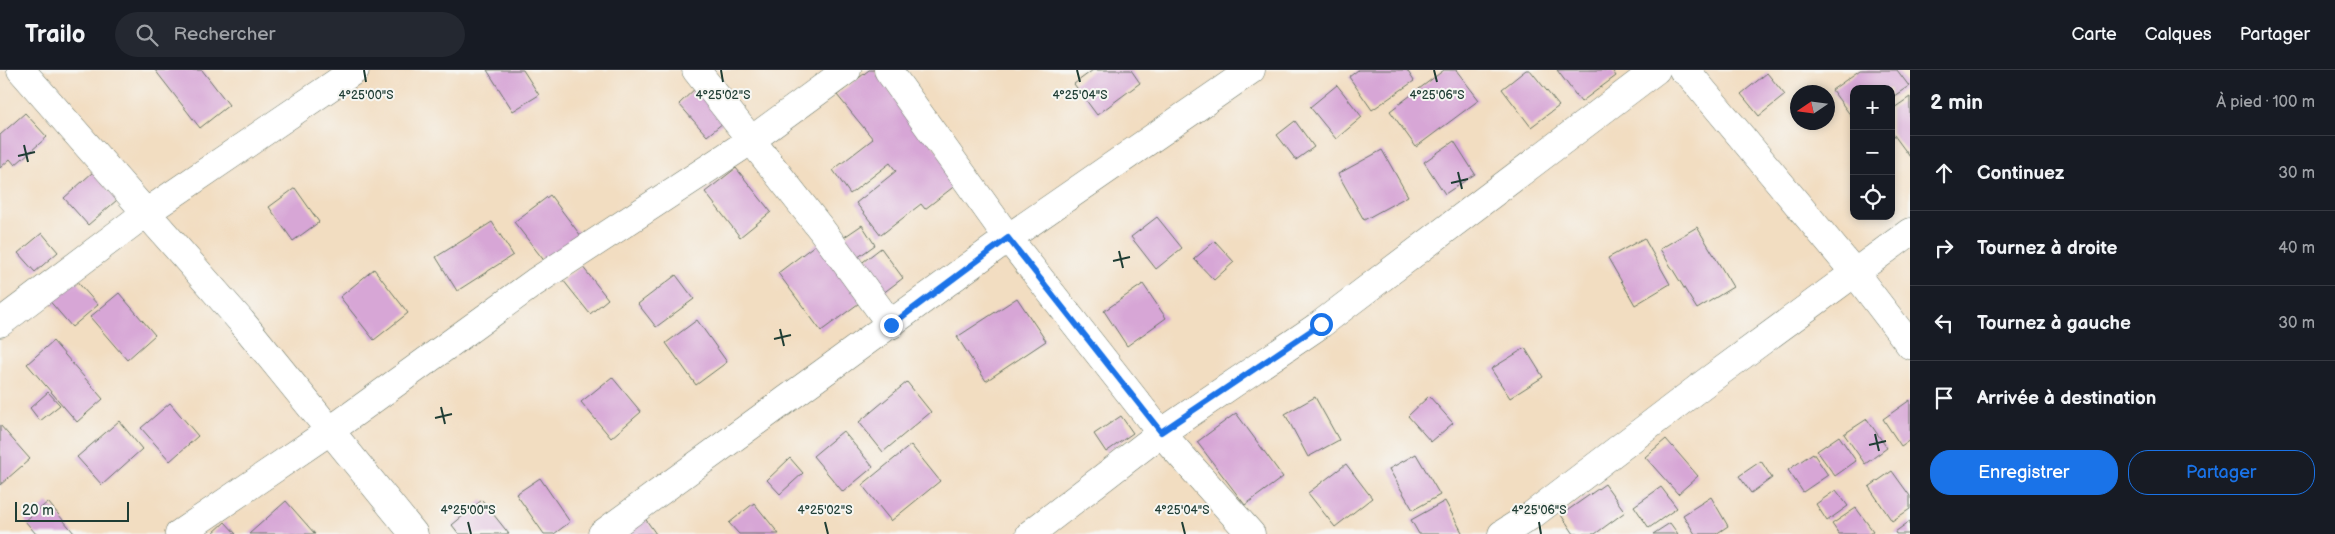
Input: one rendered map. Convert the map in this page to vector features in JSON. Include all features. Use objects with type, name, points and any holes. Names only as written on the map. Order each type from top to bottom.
[{"type":"street","points":[[22,70],[147,212],[331,430],[414,534]]},
{"type":"street","points":[[0,323],[147,212],[355,70]]},
{"type":"street","points":[[696,70],[732,113],[750,141],[821,229],[891,325]]},
{"type":"street","points":[[179,534],[331,430],[535,282],[750,141],[847,70]]},
{"type":"street","points":[[888,70],[1008,238],[1161,432],[1251,534]]},
{"type":"street","points":[[602,534],[1008,238],[1251,70]]},
{"type":"street","points":[[1030,534],[1161,432],[1321,324],[1656,70]]},
{"type":"street","points":[[1683,70],[1696,82],[1854,272],[1910,345]]},
{"type":"street","points":[[1502,534],[1532,515],[1854,272],[1910,232]]},
{"type":"building","points":[[155,70],[202,70],[229,105],[200,128]]},
{"type":"building","points":[[487,70],[523,70],[539,95],[513,111]]},
{"type":"building","points":[[869,70],[874,70],[961,181],[925,209],[921,204],[881,235],[856,203],[896,171],[890,163],[850,194],[833,170],[873,139],[837,95]]},
{"type":"building","points":[[1093,70],[1131,70],[1140,83],[1097,115],[1074,84]]},
{"type":"building","points":[[1358,70],[1407,70],[1414,81],[1372,110],[1349,77]]},
{"type":"building","points":[[1444,70],[1456,70],[1479,100],[1416,147],[1390,111]]},
{"type":"building","points":[[1526,70],[1530,70],[1559,106],[1531,127],[1502,89]]},
{"type":"building","points":[[1557,70],[1612,70],[1616,76],[1581,102]]},
{"type":"building","points":[[1860,70],[1897,70],[1909,86],[1895,95],[1895,85],[1850,85],[1850,115],[1835,94],[1835,88]]},
{"type":"building","points":[[1767,73],[1785,95],[1759,116],[1741,94]]},
{"type":"building","points":[[700,84],[729,118],[707,136],[679,104]]},
{"type":"building","points":[[1337,85],[1362,117],[1336,139],[1310,107]]},
{"type":"building","points":[[1910,97],[1910,157],[1895,136],[1895,107]]},
{"type":"building","points":[[25,113],[47,137],[15,165],[10,159],[0,168],[0,135]]},
{"type":"building","points":[[1295,121],[1314,147],[1296,160],[1277,135]]},
{"type":"building","points":[[1454,141],[1475,174],[1445,194],[1424,162]]},
{"type":"building","points":[[1382,150],[1408,196],[1364,220],[1338,174]]},
{"type":"building","points":[[736,168],[771,212],[740,237],[705,192]]},
{"type":"building","points":[[93,172],[117,200],[88,225],[64,198]]},
{"type":"building","points":[[295,188],[319,222],[293,241],[269,207]]},
{"type":"building","points":[[550,195],[581,236],[546,263],[514,222]]},
{"type":"building","points":[[1157,217],[1182,248],[1156,269],[1131,237]]},
{"type":"building","points":[[492,222],[513,255],[457,291],[436,257]]},
{"type":"building","points":[[862,225],[875,245],[850,263],[837,242]]},
{"type":"building","points":[[1697,227],[1733,287],[1697,309],[1660,249]]},
{"type":"building","points":[[42,233],[58,252],[35,272],[18,253]]},
{"type":"building","points":[[1644,238],[1670,284],[1635,305],[1608,258]]},
{"type":"building","points":[[1215,241],[1234,262],[1214,280],[1194,259]]},
{"type":"building","points":[[819,242],[862,301],[821,331],[778,273]]},
{"type":"building","points":[[881,248],[903,278],[878,297],[855,268]]},
{"type":"building","points":[[582,266],[608,299],[590,314],[563,280]]},
{"type":"building","points":[[374,269],[408,313],[374,340],[340,297]]},
{"type":"building","points":[[676,275],[694,299],[656,327],[638,304]]},
{"type":"building","points":[[72,276],[98,305],[72,327],[47,298]]},
{"type":"building","points":[[1143,284],[1166,318],[1127,346],[1104,311]]},
{"type":"building","points":[[119,293],[155,335],[127,360],[90,317]]},
{"type":"building","points":[[1017,298],[1046,341],[986,381],[957,337]]},
{"type":"building","points":[[697,320],[727,362],[696,385],[666,343]]},
{"type":"building","points":[[53,341],[103,399],[77,422],[27,364]]},
{"type":"building","points":[[1525,348],[1543,377],[1510,398],[1491,369]]},
{"type":"building","points":[[612,377],[641,412],[611,438],[581,402]]},
{"type":"building","points":[[907,382],[931,412],[883,452],[859,422]]},
{"type":"building","points":[[48,392],[60,405],[40,421],[30,408]]},
{"type":"building","points":[[1429,396],[1453,423],[1431,442],[1408,416]]},
{"type":"building","points":[[1315,397],[1339,440],[1308,457],[1285,414]]},
{"type":"building","points":[[1910,400],[1910,440],[1901,446],[1883,419]]},
{"type":"building","points":[[170,403],[198,436],[170,461],[141,428]]},
{"type":"building","points":[[1236,413],[1283,477],[1245,505],[1197,442]]},
{"type":"building","points":[[1121,416],[1133,433],[1106,452],[1094,434]]},
{"type":"building","points":[[1867,419],[1887,448],[1865,464],[1844,434]]},
{"type":"building","points":[[119,421],[142,449],[102,485],[77,457]]},
{"type":"building","points":[[0,425],[30,459],[0,485]]},
{"type":"building","points":[[843,431],[873,467],[843,492],[813,456]]},
{"type":"building","points":[[1839,436],[1856,461],[1835,476],[1817,451]]},
{"type":"building","points":[[1666,439],[1698,476],[1678,494],[1645,457]]},
{"type":"building","points":[[911,445],[940,481],[891,521],[862,485]]},
{"type":"building","points":[[1813,453],[1828,475],[1803,492],[1788,470]]},
{"type":"building","points":[[1416,454],[1440,495],[1413,510],[1389,469]]},
{"type":"building","points":[[790,458],[803,473],[780,494],[767,480]]},
{"type":"building","points":[[1761,461],[1772,478],[1751,493],[1739,476]]},
{"type":"building","points":[[1346,464],[1372,498],[1335,527],[1308,493]]},
{"type":"building","points":[[1892,471],[1910,496],[1910,509],[1892,521],[1869,487]]},
{"type":"building","points":[[540,478],[570,522],[554,534],[544,534],[516,494]]},
{"type":"building","points":[[1605,484],[1625,512],[1595,534],[1574,534],[1561,515]]},
{"type":"building","points":[[1661,487],[1677,508],[1649,528],[1634,506]]},
{"type":"building","points":[[1836,490],[1848,506],[1827,521],[1816,504]]},
{"type":"building","points":[[1711,497],[1728,526],[1716,534],[1695,534],[1683,515]]},
{"type":"building","points":[[482,500],[509,534],[459,534],[452,525]]},
{"type":"building","points":[[286,501],[315,534],[249,534]]},
{"type":"building","points":[[1445,501],[1463,534],[1419,534],[1411,520]]},
{"type":"building","points":[[48,502],[74,534],[36,534],[25,521]]},
{"type":"building","points":[[754,503],[779,534],[739,534],[729,523]]},
{"type":"building","points":[[1856,508],[1873,531],[1869,534],[1839,534],[1832,524]]},
{"type":"building","points":[[644,517],[656,534],[620,534]]},
{"type":"building","points":[[1910,521],[1910,534],[1896,534],[1895,532]]},
{"type":"building","points":[[225,522],[236,534],[212,534]]},
{"type":"building","points":[[1670,523],[1678,534],[1653,534]]},
{"type":"route","points":[[891,325],[1008,238],[1161,432],[1321,324]]}]
